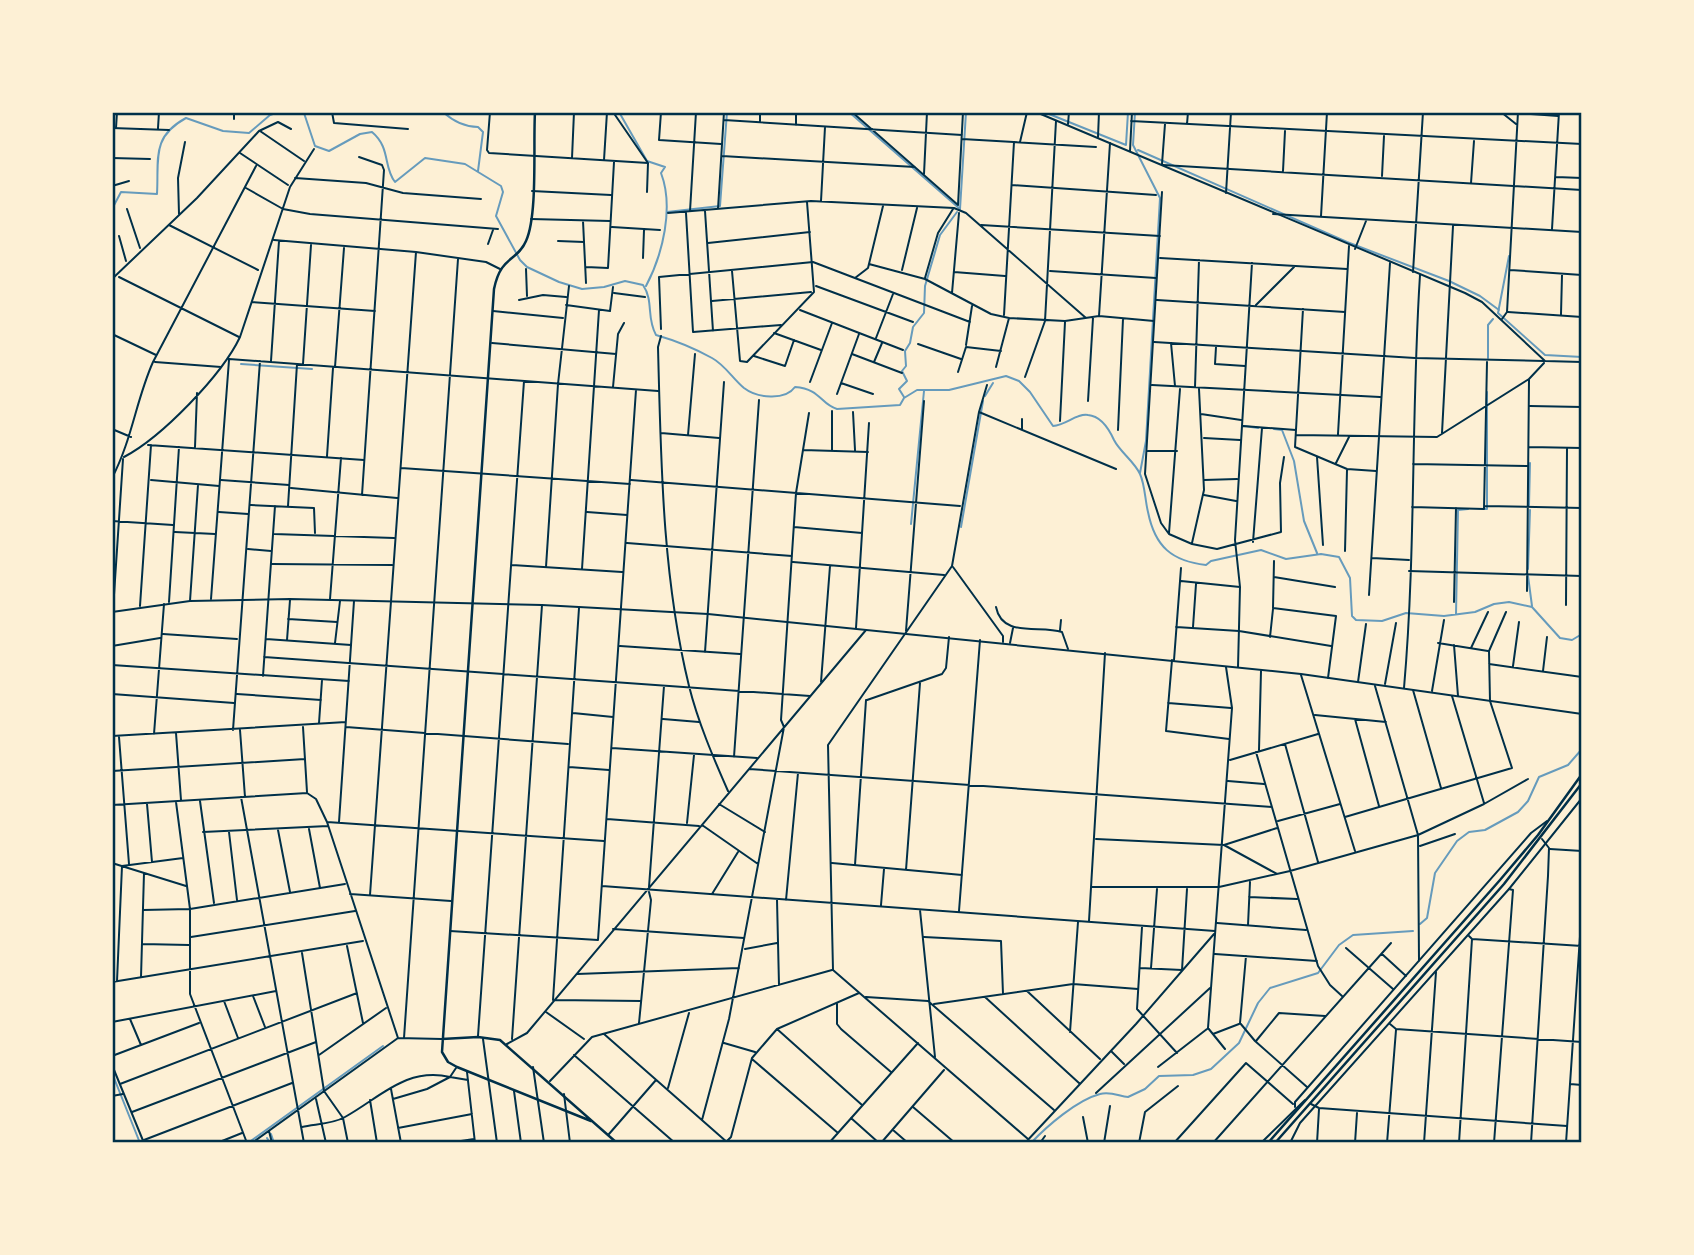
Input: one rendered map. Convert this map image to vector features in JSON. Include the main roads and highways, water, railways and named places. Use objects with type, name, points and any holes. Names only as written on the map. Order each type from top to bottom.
[{"type":"main road","points":[[535,112],[531,219],[522,249],[508,258],[500,269],[492,312],[442,1052],[448,1062],[457,1067],[591,1121]]},
{"type":"main road","points":[[1268,1143],[1500,880],[1582,774]]},
{"type":"main road","points":[[1275,1143],[1313,1105],[1542,839],[1582,783]]},
{"type":"main road","points":[[442,1039],[481,1037],[506,1044],[617,1143]]},
{"type":"waterway","points":[[112,209],[121,192],[157,194],[158,160],[162,141],[175,125],[186,118],[223,131],[249,133],[270,115],[279,112]]},
{"type":"waterway","points":[[298,112],[304,113],[315,146],[329,151],[360,134],[372,132],[382,144],[395,182],[425,158],[465,164],[501,186],[503,192],[496,216],[520,260],[527,267],[582,289],[625,281],[643,285],[656,335],[712,358],[750,391],[763,396],[778,396],[795,387],[804,388],[837,409],[900,405],[904,398],[917,390],[949,390],[1006,376],[1019,381],[1030,392],[1053,426],[1084,415],[1093,416],[1104,424],[1140,474],[1155,534],[1160,543],[1175,556],[1206,565],[1211,561],[1261,550],[1286,559],[1321,554],[1339,557],[1350,578],[1352,616],[1356,620],[1382,621],[1406,613],[1444,616],[1475,612],[1494,604],[1509,602],[1532,607],[1560,638],[1572,640],[1582,634]]},
{"type":"waterway","points":[[443,112],[459,123],[478,127],[483,132],[478,171]]},
{"type":"waterway","points":[[619,112],[647,161],[665,167],[661,173],[667,200],[665,230],[646,286]]},
{"type":"waterway","points":[[667,212],[720,206],[727,112]]},
{"type":"waterway","points":[[849,112],[960,209]]},
{"type":"waterway","points":[[960,209],[966,112]]},
{"type":"waterway","points":[[1044,112],[1126,145],[1128,112]]},
{"type":"waterway","points":[[1135,112],[1133,145],[1160,198],[1146,441],[1140,473]]},
{"type":"waterway","points":[[1138,150],[1347,242],[1449,281],[1480,296],[1499,310]]},
{"type":"waterway","points":[[904,397],[899,389],[907,381],[902,371],[906,366],[905,351],[910,343],[913,327],[924,313],[925,286],[940,235],[957,212]]},
{"type":"waterway","points":[[1509,256],[1498,313],[1545,355],[1582,357]]},
{"type":"waterway","points":[[1488,358],[1488,325],[1493,319]]},
{"type":"waterway","points":[[241,364],[312,369]]},
{"type":"waterway","points":[[985,396],[993,383]]},
{"type":"waterway","points":[[911,524],[924,391]]},
{"type":"waterway","points":[[1484,509],[1487,509],[1487,392]]},
{"type":"waterway","points":[[961,527],[983,401]]},
{"type":"waterway","points":[[1244,426],[1258,428]]},
{"type":"waterway","points":[[1274,429],[1282,430],[1294,461],[1304,521],[1317,553]]},
{"type":"waterway","points":[[1529,505],[1530,463]]},
{"type":"waterway","points":[[1456,614],[1458,510],[1468,509]]},
{"type":"waterway","points":[[1528,569],[1530,510]]},
{"type":"waterway","points":[[1528,576],[1532,606]]},
{"type":"waterway","points":[[1420,924],[1427,918],[1435,873],[1457,841],[1469,832],[1485,830],[1518,812],[1528,801],[1539,777],[1568,765],[1582,749]]},
{"type":"waterway","points":[[1031,1143],[1063,1114],[1091,1097],[1107,1093],[1128,1097],[1145,1089],[1159,1076],[1193,1075],[1211,1069],[1239,1043],[1258,1003],[1270,988],[1318,973],[1339,945],[1353,935],[1413,931]]},
{"type":"waterway","points":[[248,1143],[383,1046]]},
{"type":"waterway","points":[[112,1073],[140,1143]]},
{"type":"waterway","points":[[271,1134],[274,1143]]},
{"type":"waterway","points":[[267,1138],[270,1143]]}]
